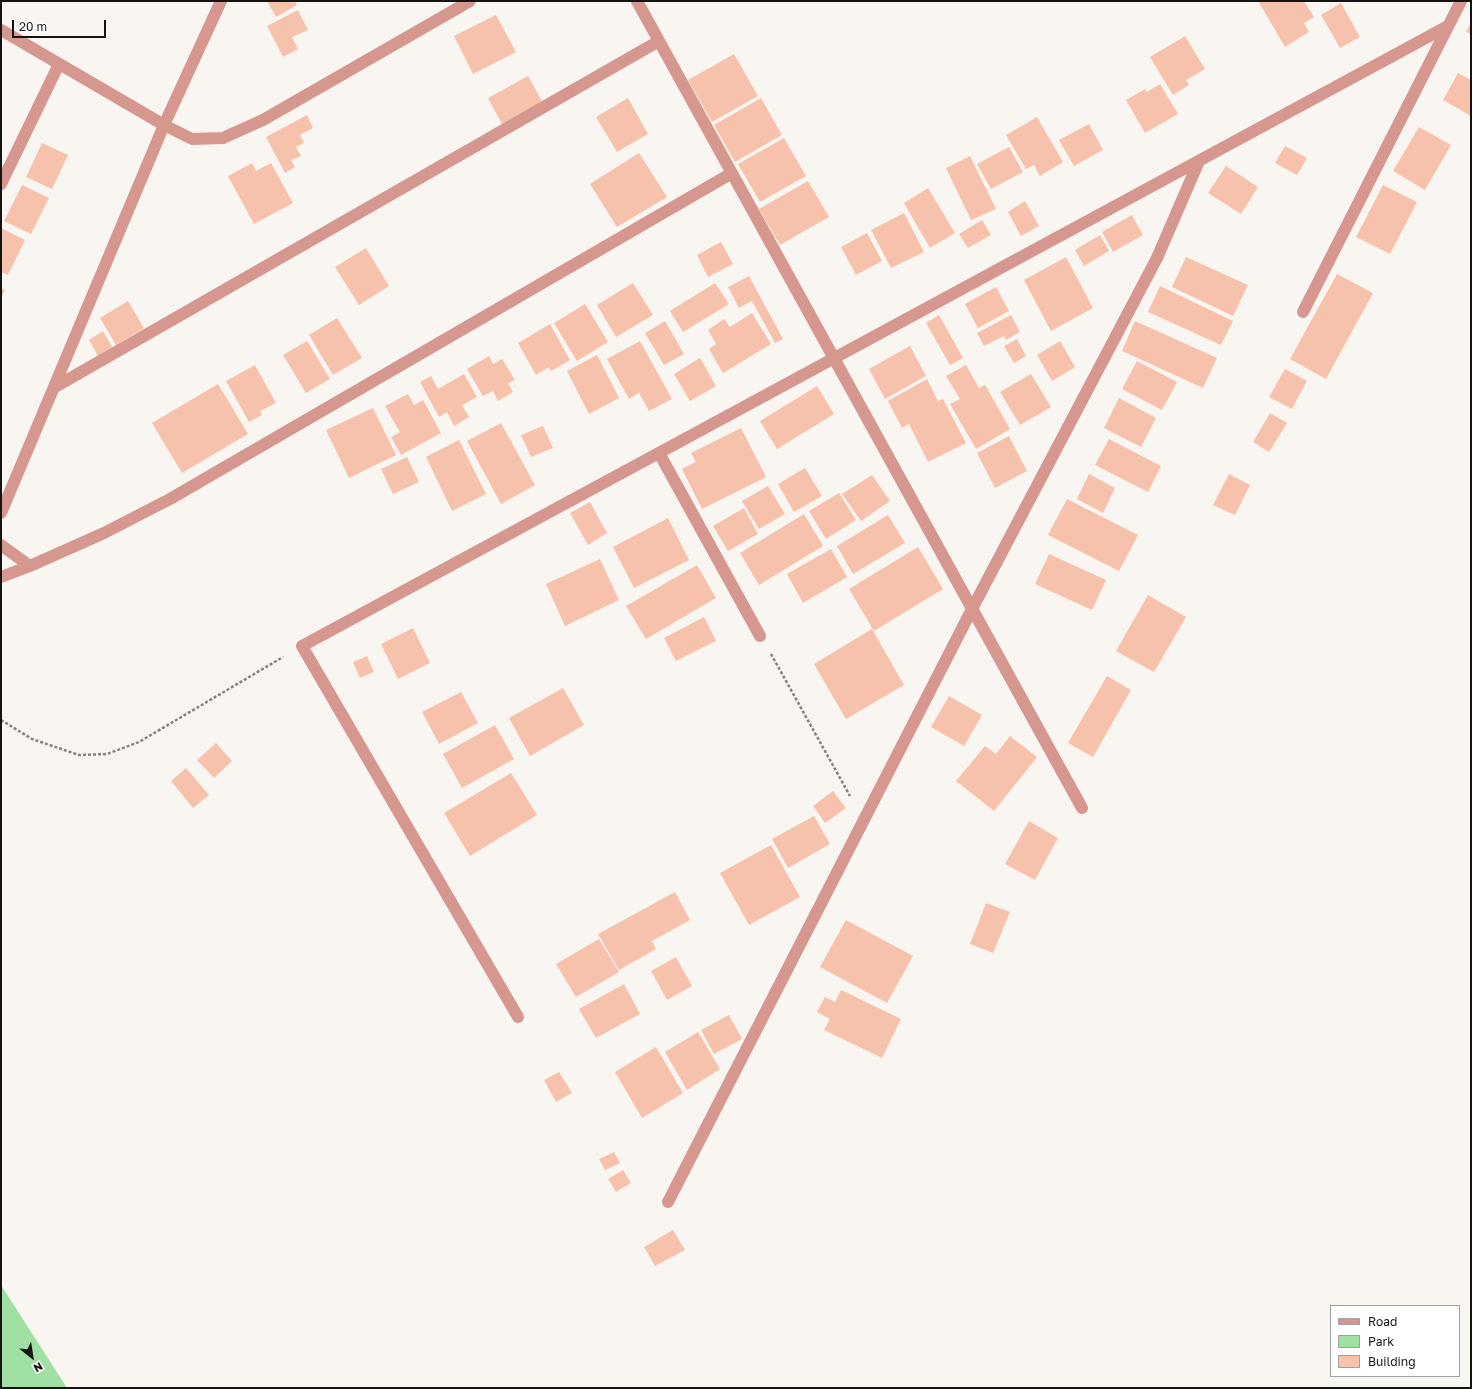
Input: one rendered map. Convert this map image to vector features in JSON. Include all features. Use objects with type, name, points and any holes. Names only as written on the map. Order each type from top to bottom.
[{"type":"street","points":[[1,513],[164,125],[222,1]]},
{"type":"street","points":[[1,30],[164,125],[192,139],[223,138],[263,120],[470,1]]},
{"type":"street","points":[[637,1],[1082,808]]},
{"type":"street","points":[[1303,312],[1461,1]]},
{"type":"street","points":[[518,1017],[302,646],[1448,26]]},
{"type":"street","points":[[55,387],[659,41]]},
{"type":"street","points":[[2,179],[59,64]]},
{"type":"street","points":[[668,1202],[972,609],[1157,258],[1199,161]]},
{"type":"street","points":[[1,577],[30,566],[104,533],[170,499],[732,173]]},
{"type":"street","points":[[659,453],[760,636]]},
{"type":"street","points":[[1,545],[30,566]]},
{"type":"path","points":[[760,636],[864,821]]},
{"type":"path","points":[[1,720],[32,739],[79,756],[107,754],[139,742],[302,646]]},
{"type":"green space","points":[[1,1285],[67,1388],[1,1388]]},
{"type":"building","points":[[267,1],[295,1],[297,5],[276,17]]},
{"type":"building","points":[[1258,1],[1304,1],[1314,17],[1304,23],[1309,32],[1285,47]]},
{"type":"building","points":[[1341,3],[1360,37],[1340,48],[1321,15]]},
{"type":"building","points":[[298,10],[308,30],[292,37],[298,49],[283,57],[267,26]]},
{"type":"building","points":[[496,15],[516,52],[473,74],[454,36]]},
{"type":"building","points":[[1471,23],[1471,34],[1466,32]]},
{"type":"building","points":[[1185,36],[1205,69],[1186,80],[1189,85],[1173,95],[1150,57]]},
{"type":"building","points":[[734,54],[758,96],[712,122],[688,80]]},
{"type":"building","points":[[1458,73],[1471,80],[1471,116],[1443,100]]},
{"type":"building","points":[[528,76],[543,103],[502,124],[488,98]]},
{"type":"building","points":[[1160,84],[1178,114],[1145,133],[1126,100],[1145,89],[1147,92]]},
{"type":"building","points":[[628,98],[648,134],[617,152],[596,117]]},
{"type":"building","points":[[761,98],[782,135],[735,162],[714,125]]},
{"type":"building","points":[[307,115],[313,128],[300,135],[304,143],[296,147],[301,156],[291,160],[295,167],[285,173],[266,137]]},
{"type":"building","points":[[1037,117],[1063,162],[1040,176],[1034,165],[1026,169],[1006,135]]},
{"type":"building","points":[[1089,124],[1103,150],[1074,166],[1059,140]]},
{"type":"building","points":[[1419,127],[1451,145],[1425,190],[1393,171]]},
{"type":"building","points":[[784,138],[806,176],[760,202],[738,164]]},
{"type":"building","points":[[42,143],[68,155],[52,189],[26,177]]},
{"type":"building","points":[[1285,146],[1307,158],[1297,175],[1275,163]]},
{"type":"building","points":[[1009,147],[1023,172],[991,189],[977,164]]},
{"type":"building","points":[[639,153],[667,197],[617,227],[590,184]]},
{"type":"building","points":[[970,156],[996,209],[971,220],[946,168]]},
{"type":"building","points":[[252,163],[256,171],[271,163],[293,203],[254,224],[228,176]]},
{"type":"building","points":[[1226,166],[1258,187],[1241,214],[1208,193]]},
{"type":"building","points":[[808,181],[829,217],[780,245],[759,209]]},
{"type":"building","points":[[22,185],[49,198],[31,234],[4,221]]},
{"type":"building","points":[[1383,185],[1417,202],[1390,254],[1356,237]]},
{"type":"building","points":[[928,188],[955,233],[930,248],[904,203]]},
{"type":"building","points":[[1025,201],[1039,226],[1021,236],[1008,212]]},
{"type":"building","points":[[904,213],[924,252],[891,268],[871,230]]},
{"type":"building","points":[[1132,215],[1143,235],[1113,252],[1102,232]]},
{"type":"building","points":[[982,220],[991,235],[968,248],[959,234]]},
{"type":"building","points":[[1,228],[25,240],[8,275],[1,272]]},
{"type":"building","points":[[867,233],[882,261],[856,275],[841,247]]},
{"type":"building","points":[[1100,235],[1109,251],[1084,266],[1075,250]]},
{"type":"building","points":[[721,242],[733,264],[708,277],[697,255]]},
{"type":"building","points":[[366,248],[389,286],[359,305],[335,267]]},
{"type":"building","points":[[1066,257],[1093,308],[1051,331],[1024,280]]},
{"type":"building","points":[[1186,257],[1248,285],[1233,316],[1172,287]]},
{"type":"building","points":[[1337,274],[1373,293],[1326,379],[1290,359]]},
{"type":"building","points":[[749,276],[783,339],[775,343],[752,301],[739,308],[728,287]]},
{"type":"building","points":[[633,283],[653,315],[616,337],[597,305]]},
{"type":"building","points":[[715,283],[729,304],[683,332],[670,311]]},
{"type":"building","points":[[1160,286],[1233,321],[1221,345],[1148,312]]},
{"type":"building","points":[[996,287],[1009,311],[978,328],[965,304]]},
{"type":"building","points":[[1,288],[5,290],[1,298]]},
{"type":"building","points":[[128,301],[144,328],[116,345],[100,318]]},
{"type":"building","points":[[585,304],[608,342],[577,361],[554,323]]},
{"type":"building","points":[[752,313],[771,344],[723,373],[709,349],[716,344],[708,330],[724,319],[730,327]]},
{"type":"building","points":[[939,315],[963,358],[950,365],[926,323]]},
{"type":"building","points":[[1011,315],[1020,332],[1006,340],[1004,336],[984,346],[977,333]]},
{"type":"building","points":[[337,318],[362,358],[333,375],[309,335]]},
{"type":"building","points":[[665,321],[684,354],[664,365],[645,333]]},
{"type":"building","points":[[1135,321],[1217,358],[1203,388],[1122,351]]},
{"type":"building","points":[[550,324],[570,360],[551,371],[549,367],[536,375],[518,343]]},
{"type":"building","points":[[103,331],[112,347],[98,356],[89,340]]},
{"type":"building","points":[[1017,339],[1026,356],[1014,363],[1004,346]]},
{"type":"building","points":[[307,341],[330,379],[306,393],[283,355]]},
{"type":"building","points":[[640,341],[672,399],[649,411],[639,393],[629,399],[607,359]]},
{"type":"building","points":[[1060,341],[1075,367],[1052,381],[1037,355]]},
{"type":"building","points":[[910,346],[926,376],[885,399],[869,369]]},
{"type":"building","points":[[597,355],[619,398],[589,414],[567,371]]},
{"type":"building","points":[[489,356],[493,364],[502,359],[515,380],[508,383],[513,392],[498,401],[493,391],[483,396],[467,369]]},
{"type":"building","points":[[700,358],[716,386],[690,401],[674,374]]},
{"type":"building","points":[[1137,361],[1177,382],[1162,410],[1122,389]]},
{"type":"building","points":[[255,365],[276,403],[260,411],[262,415],[249,422],[226,381]]},
{"type":"building","points":[[966,365],[979,388],[985,385],[1010,429],[976,449],[950,404],[960,399],[946,376]]},
{"type":"building","points":[[1285,369],[1307,381],[1292,409],[1269,397]]},
{"type":"building","points":[[464,374],[477,397],[462,405],[469,417],[454,426],[447,412],[439,417],[420,382],[431,376],[438,389]]},
{"type":"building","points":[[1031,374],[1051,407],[1020,425],[1000,392]]},
{"type":"building","points":[[927,379],[938,401],[943,399],[966,443],[928,462],[909,424],[902,428],[888,401]]},
{"type":"building","points":[[218,384],[248,434],[182,473],[152,423]]},
{"type":"building","points":[[817,386],[834,414],[777,449],[760,421]]},
{"type":"building","points":[[408,394],[414,405],[423,400],[441,433],[401,455],[391,437],[400,432],[385,406]]},
{"type":"building","points":[[1119,398],[1156,418],[1141,447],[1104,428]]},
{"type":"building","points":[[373,408],[396,455],[349,478],[326,430]]},
{"type":"building","points":[[1270,413],[1287,423],[1269,452],[1253,442]]},
{"type":"building","points":[[501,423],[535,485],[501,504],[467,441]]},
{"type":"building","points":[[543,426],[553,448],[531,457],[521,435]]},
{"type":"building","points":[[741,428],[766,477],[702,509],[682,469],[696,462],[691,453]]},
{"type":"building","points":[[1009,436],[1027,471],[995,488],[977,453]]},
{"type":"building","points":[[1109,439],[1161,466],[1148,492],[1095,465]]},
{"type":"building","points":[[459,440],[486,494],[452,511],[426,457]]},
{"type":"building","points":[[407,457],[419,482],[393,494],[381,469]]},
{"type":"building","points":[[805,468],[822,496],[794,512],[778,484]]},
{"type":"building","points":[[1089,474],[1115,488],[1103,513],[1077,499]]},
{"type":"building","points":[[1229,474],[1250,485],[1235,515],[1213,505]]},
{"type":"building","points":[[872,475],[890,501],[861,521],[842,494]]},
{"type":"building","points":[[768,486],[785,514],[759,529],[742,501]]},
{"type":"building","points":[[839,493],[856,520],[826,539],[809,511]]},
{"type":"building","points":[[1067,499],[1138,535],[1119,571],[1048,535]]},
{"type":"building","points":[[590,502],[607,533],[588,545],[570,513]]},
{"type":"building","points":[[744,508],[758,534],[728,551],[713,526]]},
{"type":"building","points":[[804,514],[823,546],[759,585],[740,553]]},
{"type":"building","points":[[888,515],[905,543],[853,574],[837,546]]},
{"type":"building","points":[[668,518],[689,560],[634,588],[613,547]]},
{"type":"building","points":[[918,547],[943,589],[874,631],[849,589]]},
{"type":"building","points":[[831,549],[847,577],[803,603],[787,574]]},
{"type":"building","points":[[1049,554],[1106,580],[1092,610],[1035,584]]},
{"type":"building","points":[[600,559],[619,600],[565,626],[546,584]]},
{"type":"building","points":[[697,565],[716,598],[646,639],[626,606]]},
{"type":"building","points":[[1148,595],[1186,617],[1154,672],[1116,651]]},
{"type":"building","points":[[704,617],[716,641],[676,661],[664,638]]},
{"type":"building","points":[[413,628],[430,663],[398,679],[381,644]]},
{"type":"building","points":[[872,629],[904,685],[846,719],[814,664]]},
{"type":"building","points":[[367,656],[374,672],[360,678],[353,662]]},
{"type":"building","points":[[1107,676],[1131,690],[1093,757],[1068,743]]},
{"type":"building","points":[[563,688],[584,725],[530,756],[509,718]]},
{"type":"building","points":[[461,692],[478,723],[439,744],[422,712]]},
{"type":"building","points":[[949,696],[982,715],[964,746],[931,727]]},
{"type":"building","points":[[495,725],[514,759],[462,788],[443,754]]},
{"type":"building","points":[[1010,736],[1037,757],[994,811],[956,781],[985,746],[996,754]]},
{"type":"building","points":[[216,743],[232,761],[214,778],[197,760]]},
{"type":"building","points":[[186,768],[209,795],[193,808],[171,781]]},
{"type":"building","points":[[511,773],[537,815],[470,856],[444,813]]},
{"type":"building","points":[[833,791],[846,808],[825,823],[813,806]]},
{"type":"building","points":[[814,816],[830,844],[788,868],[772,839]]},
{"type":"building","points":[[1029,821],[1058,838],[1035,880],[1005,864]]},
{"type":"building","points":[[771,845],[800,897],[749,925],[720,873]]},
{"type":"building","points":[[675,892],[690,920],[652,941],[656,949],[619,970],[598,934]]},
{"type":"building","points":[[986,903],[1010,912],[993,953],[970,944]]},
{"type":"building","points":[[846,920],[913,956],[887,1003],[820,967]]},
{"type":"building","points":[[599,939],[619,972],[576,997],[556,964]]},
{"type":"building","points":[[676,957],[692,986],[667,1000],[651,971]]},
{"type":"building","points":[[624,984],[640,1014],[596,1038],[579,1009]]},
{"type":"building","points":[[841,990],[901,1019],[882,1058],[824,1030],[830,1019],[817,1012],[825,997],[835,1002]]},
{"type":"building","points":[[729,1015],[742,1039],[714,1054],[701,1030]]},
{"type":"building","points":[[698,1032],[720,1069],[687,1090],[665,1052]]},
{"type":"building","points":[[656,1047],[683,1093],[642,1118],[615,1072]]},
{"type":"building","points":[[559,1072],[572,1093],[556,1102],[544,1080]]},
{"type":"building","points":[[614,1152],[620,1163],[605,1170],[599,1159]]},
{"type":"building","points":[[623,1170],[631,1183],[616,1192],[608,1179]]},
{"type":"building","points":[[673,1230],[685,1250],[655,1266],[644,1247]]}]
